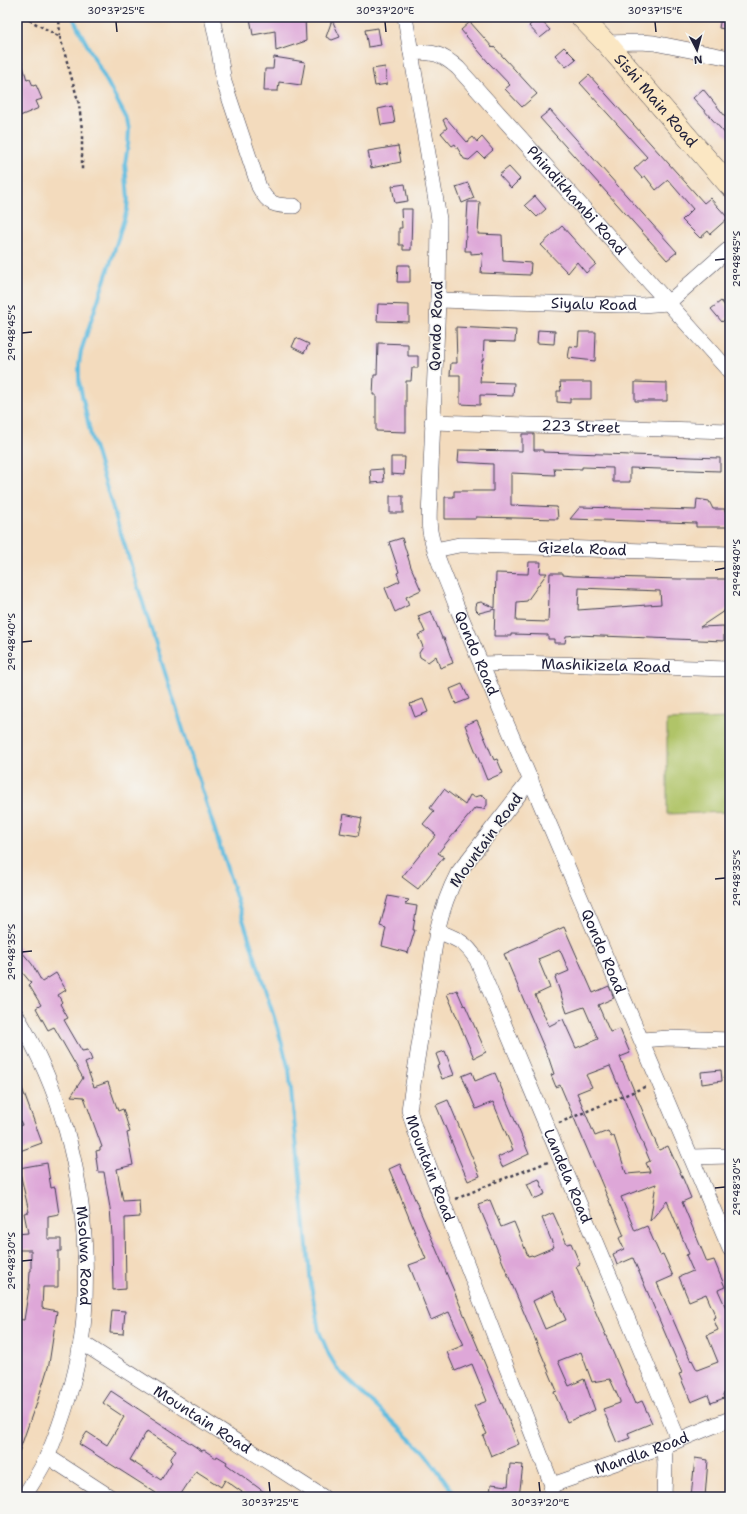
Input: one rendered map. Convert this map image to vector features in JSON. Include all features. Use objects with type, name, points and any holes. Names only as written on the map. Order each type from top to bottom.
[{"type":"street","points":[[212,17],[224,82],[259,188],[264,198],[277,206],[294,206]]},
{"type":"street","name":"Qondo Road","points":[[405,17],[439,219],[438,300],[429,520],[435,550],[456,605],[730,1249]]},
{"type":"street","name":"Sishi Main Road","points":[[581,17],[606,43],[730,186]]},
{"type":"street","points":[[606,43],[654,43],[730,58]]},
{"type":"street","name":"Phindikhambi Road","points":[[411,52],[439,54],[448,59],[458,68],[730,372]]},
{"type":"street","points":[[668,303],[730,248]]},
{"type":"street","name":"Siyalu Road","points":[[438,300],[619,305],[668,303]]},
{"type":"street","name":"223 Street","points":[[432,422],[730,431]]},
{"type":"street","name":"Gizela Road","points":[[435,550],[459,545],[474,545],[730,554]]},
{"type":"street","name":"Mashikizela Road","points":[[482,664],[516,663],[730,670]]},
{"type":"street","name":"Mountain Road","points":[[531,779],[458,873],[442,907],[436,932],[409,1110],[415,1130],[551,1491]]},
{"type":"street","name":"Landela Road","points":[[436,932],[456,939],[466,945],[477,960],[678,1439]]},
{"type":"street","name":"Msolwa Road","points":[[17,1016],[36,1050],[51,1083],[64,1122],[74,1163],[83,1220],[86,1269],[85,1312],[74,1379],[47,1456],[24,1497]]},
{"type":"street","points":[[642,1040],[669,1038],[730,1040]]},
{"type":"street","points":[[691,1157],[730,1156]]},
{"type":"street","name":"Mountain Road","points":[[81,1342],[323,1497]]},
{"type":"street","name":"Mandla Road","points":[[551,1491],[730,1419]]},
{"type":"street","points":[[664,1446],[664,1497]]},
{"type":"street","points":[[47,1456],[110,1497]]},
{"type":"path","points":[[24,17],[60,37]]},
{"type":"path","points":[[59,17],[60,37],[79,104],[82,130],[82,172]]},
{"type":"path","points":[[558,1123],[645,1087]]},
{"type":"path","points":[[444,1204],[494,1182],[546,1163]]},
{"type":"green space","points":[[730,718],[730,812],[667,814],[667,720]]},
{"type":"building","points":[[305,17],[306,41],[276,51],[275,31],[253,35],[250,18]]},
{"type":"building","points":[[538,17],[550,30],[540,38],[529,26]]},
{"type":"building","points":[[721,17],[730,17],[730,30],[719,28]]},
{"type":"building","points":[[332,20],[340,37],[332,40],[326,37]]},
{"type":"building","points":[[470,22],[537,94],[522,107],[505,89],[510,85],[461,30]]},
{"type":"building","points":[[378,28],[381,45],[368,47],[365,30]]},
{"type":"building","points":[[564,47],[576,59],[566,67],[555,55]]},
{"type":"building","points":[[17,56],[20,56],[27,80],[30,79],[33,86],[36,85],[42,99],[36,101],[39,108],[20,116],[17,108]]},
{"type":"building","points":[[274,57],[305,62],[301,85],[279,82],[278,91],[264,91],[265,69],[273,69]]},
{"type":"building","points":[[385,67],[387,84],[375,86],[372,69]]},
{"type":"building","points":[[589,75],[704,203],[710,198],[728,218],[710,234],[708,231],[700,238],[682,220],[693,209],[668,180],[656,190],[645,176],[642,178],[634,169],[647,157],[580,83]]},
{"type":"building","points":[[703,89],[725,116],[730,112],[730,139],[693,98]]},
{"type":"building","points":[[392,106],[395,123],[381,125],[378,109]]},
{"type":"building","points":[[550,110],[677,252],[667,260],[540,118]]},
{"type":"building","points":[[446,118],[467,142],[473,137],[477,142],[482,137],[493,150],[484,158],[478,152],[469,160],[464,159],[455,144],[452,146],[441,133],[447,128],[443,120]]},
{"type":"building","points":[[398,146],[401,162],[371,168],[368,151]]},
{"type":"building","points":[[509,167],[520,179],[511,188],[499,175]]},
{"type":"building","points":[[468,183],[474,198],[462,203],[456,187]]},
{"type":"building","points":[[405,184],[408,201],[395,203],[392,186]]},
{"type":"building","points":[[535,196],[546,209],[537,217],[525,205]]},
{"type":"building","points":[[468,202],[480,202],[478,234],[502,235],[503,261],[531,263],[530,275],[481,273],[483,253],[471,254],[471,251],[465,251]]},
{"type":"building","points":[[401,209],[412,209],[411,250],[403,250],[403,245],[399,245],[399,228],[402,228]]},
{"type":"building","points":[[562,226],[596,264],[586,273],[577,262],[568,273],[541,245]]},
{"type":"building","points":[[398,265],[410,265],[410,282],[397,282]]},
{"type":"building","points":[[721,301],[730,312],[730,315],[722,322],[711,309]]},
{"type":"building","points":[[378,304],[409,305],[409,322],[377,321]]},
{"type":"building","points":[[456,327],[516,330],[515,342],[484,341],[480,382],[514,383],[513,396],[480,395],[480,405],[460,404],[460,375],[450,375],[451,363],[457,363]]},
{"type":"building","points":[[538,330],[555,331],[554,344],[537,343]]},
{"type":"building","points":[[579,332],[596,332],[595,361],[568,358],[570,346],[578,347]]},
{"type":"building","points":[[296,338],[309,344],[304,353],[292,347]]},
{"type":"building","points":[[378,343],[408,344],[408,356],[418,356],[418,368],[412,368],[411,381],[406,381],[406,432],[376,431],[376,395],[373,395],[374,375],[377,375]]},
{"type":"building","points":[[560,382],[591,382],[591,399],[570,399],[570,403],[557,402],[557,391],[561,391]]},
{"type":"building","points":[[635,382],[667,383],[667,401],[635,401]]},
{"type":"building","points":[[522,434],[534,434],[534,450],[543,450],[543,452],[720,458],[720,471],[630,468],[630,482],[613,482],[613,468],[554,468],[555,475],[511,473],[511,505],[557,507],[558,519],[476,517],[476,519],[445,519],[445,497],[454,497],[454,491],[493,491],[493,464],[458,462],[459,450],[522,451]]},
{"type":"building","points":[[391,457],[405,457],[404,475],[391,474]]},
{"type":"building","points":[[383,469],[384,482],[371,483],[370,470]]},
{"type":"building","points":[[390,496],[403,496],[403,513],[390,513]]},
{"type":"building","points":[[697,499],[709,501],[713,509],[725,509],[725,512],[730,512],[730,527],[696,527],[696,523],[570,519],[580,507],[696,510]]},
{"type":"building","points":[[402,538],[411,567],[421,590],[406,597],[409,605],[395,612],[385,588],[400,581],[397,573],[399,572],[389,542]]},
{"type":"building","points":[[529,562],[541,562],[540,573],[547,573],[527,601],[517,602],[516,621],[548,622],[550,573],[563,573],[563,575],[573,576],[730,579],[730,607],[700,627],[724,626],[724,641],[577,635],[566,636],[565,643],[554,643],[554,639],[548,639],[548,635],[511,634],[511,636],[494,636],[495,609],[479,613],[476,610],[477,603],[481,602],[495,608],[496,573],[528,574]],"holes":[[[579,588],[660,591],[661,604],[578,610]]]},
{"type":"building","points":[[431,611],[442,638],[444,638],[453,663],[440,668],[436,656],[428,662],[420,657],[419,653],[423,647],[418,635],[425,632],[418,616]]},
{"type":"building","points":[[462,684],[469,699],[456,704],[450,689]]},
{"type":"building","points":[[423,699],[428,712],[415,717],[410,704]]},
{"type":"building","points":[[477,720],[494,760],[497,759],[503,773],[487,780],[465,725]]},
{"type":"building","points":[[444,789],[465,805],[470,795],[474,797],[483,795],[487,799],[487,805],[484,809],[475,808],[438,853],[444,857],[418,889],[402,877],[436,835],[423,824],[434,811],[430,808]]},
{"type":"building","points":[[344,814],[362,818],[358,836],[340,833]]},
{"type":"building","points":[[388,896],[409,900],[405,904],[417,906],[413,930],[415,930],[408,953],[382,946],[386,928],[380,926]]},
{"type":"building","points":[[564,927],[593,993],[609,986],[614,998],[598,1005],[610,1032],[620,1029],[630,1053],[620,1057],[659,1150],[668,1146],[684,1181],[691,1198],[682,1202],[707,1262],[714,1260],[725,1287],[718,1290],[730,1317],[730,1344],[725,1346],[730,1361],[730,1392],[723,1394],[724,1398],[711,1403],[708,1395],[691,1402],[679,1374],[682,1373],[633,1258],[617,1265],[613,1254],[624,1249],[619,1238],[624,1236],[560,1085],[556,1087],[551,1075],[554,1074],[549,1059],[504,954]],"holes":[[[560,950],[569,971],[555,977],[567,1013],[584,1007],[598,1039],[576,1048],[563,1019],[549,1026],[535,995],[550,988],[538,959]],[[610,1066],[650,1161],[646,1163],[650,1172],[627,1174],[614,1136],[611,1137],[608,1131],[595,1136],[577,1093],[592,1087],[586,1075]],[[656,1184],[650,1221],[667,1201],[689,1254],[686,1255],[693,1271],[679,1277],[689,1301],[706,1294],[716,1317],[713,1318],[718,1330],[707,1335],[718,1362],[697,1370],[692,1360],[691,1361],[657,1283],[673,1276],[663,1254],[660,1255],[647,1226],[635,1231],[621,1197]]]},
{"type":"building","points":[[17,946],[32,964],[42,982],[56,973],[66,990],[58,995],[62,1002],[60,1004],[68,1018],[64,1020],[82,1051],[88,1050],[92,1060],[85,1063],[94,1087],[108,1082],[118,1111],[123,1109],[130,1132],[127,1133],[133,1165],[117,1169],[123,1201],[139,1200],[140,1217],[125,1218],[126,1289],[113,1290],[110,1208],[104,1172],[98,1172],[96,1157],[96,1151],[100,1150],[102,1147],[84,1097],[71,1096],[83,1078],[54,1027],[48,1030],[36,1008],[41,1005],[29,985],[31,983],[17,966]]},
{"type":"building","points":[[457,990],[486,1052],[474,1058],[447,994]]},
{"type":"building","points":[[445,1051],[454,1075],[442,1079],[437,1066],[440,1065],[436,1054]]},
{"type":"building","points":[[721,1070],[722,1081],[702,1084],[701,1072]]},
{"type":"building","points":[[472,1072],[475,1081],[495,1073],[529,1154],[502,1167],[498,1157],[513,1150],[493,1102],[476,1109],[462,1076]]},
{"type":"building","points":[[17,1077],[42,1143],[17,1152],[17,1127],[22,1125],[17,1113]]},
{"type":"building","points":[[448,1100],[480,1176],[468,1181],[436,1105]]},
{"type":"building","points":[[47,1163],[51,1188],[55,1187],[59,1214],[48,1216],[48,1239],[61,1239],[61,1251],[58,1251],[58,1287],[43,1287],[42,1308],[57,1311],[49,1364],[35,1409],[19,1452],[17,1451],[17,1319],[24,1320],[31,1271],[31,1250],[18,1250],[17,1234],[28,1233],[24,1213],[29,1212],[19,1168]]},
{"type":"building","points":[[400,1164],[519,1444],[491,1456],[483,1436],[487,1434],[474,1406],[487,1401],[472,1364],[455,1371],[447,1352],[464,1345],[449,1312],[431,1320],[409,1265],[426,1259],[389,1169]]},
{"type":"building","points":[[539,1179],[545,1194],[534,1199],[527,1184]]},
{"type":"building","points":[[490,1200],[501,1227],[514,1222],[528,1256],[533,1256],[554,1247],[542,1218],[553,1213],[567,1244],[571,1243],[580,1264],[576,1266],[635,1404],[642,1401],[652,1423],[628,1433],[630,1438],[617,1443],[603,1409],[620,1403],[620,1401],[610,1379],[592,1382],[581,1352],[558,1361],[569,1386],[584,1379],[595,1410],[567,1422],[554,1392],[557,1391],[478,1204]],"holes":[[[553,1291],[566,1320],[545,1329],[533,1301]]]},
{"type":"building","points":[[112,1310],[125,1311],[123,1334],[110,1333]]},
{"type":"building","points":[[111,1391],[202,1451],[204,1450],[216,1458],[217,1456],[227,1462],[226,1464],[271,1497],[249,1497],[225,1480],[221,1487],[196,1471],[179,1497],[153,1497],[156,1493],[79,1444],[87,1432],[107,1445],[124,1417],[103,1403]],"holes":[[[147,1431],[176,1450],[170,1460],[172,1462],[161,1480],[130,1460]]]},
{"type":"building","points":[[695,1458],[708,1460],[705,1497],[691,1497]]},
{"type":"building","points":[[510,1464],[523,1465],[519,1497],[490,1497],[491,1484],[508,1486]]},
{"type":"waterway","points":[[73,17],[127,119],[129,129],[125,163],[128,198],[127,210],[81,351],[79,382],[91,436],[111,502],[279,1033],[289,1070],[311,1285],[319,1331],[329,1355],[338,1370],[424,1452],[457,1497]]}]
